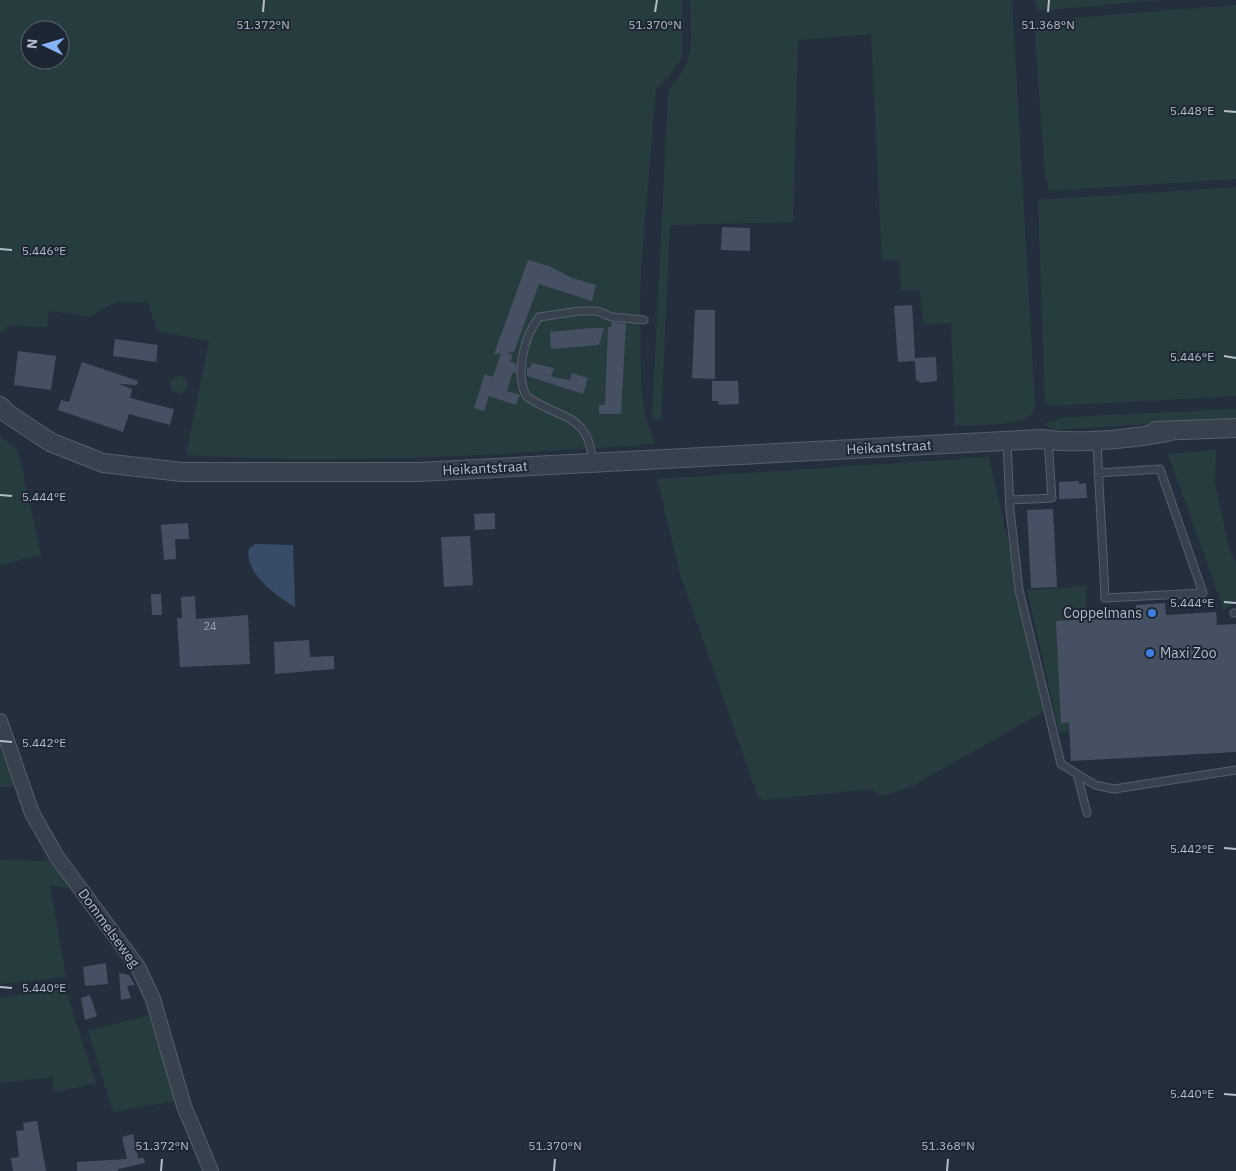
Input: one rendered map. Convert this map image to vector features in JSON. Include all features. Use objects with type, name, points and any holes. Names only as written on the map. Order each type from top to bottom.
[{"type":"street","name":"Heikantstraat","points":[[0,406],[8,414],[50,442],[103,462],[137,468],[182,472],[419,472],[1045,440],[1058,435],[1097,436],[1139,430],[1168,432],[1236,428]]},
{"type":"street","name":"Dommelseweg","points":[[0,721],[32,813],[57,857],[138,967],[153,999],[184,1106],[211,1171]]},
{"type":"lane","points":[[593,463],[588,435],[581,426],[526,396],[523,389],[523,352],[530,329],[539,317],[580,311],[597,311],[612,317],[644,320]]},
{"type":"lane","points":[[1097,436],[1098,473],[1105,598],[1203,593],[1160,470],[1098,473]]},
{"type":"lane","points":[[1010,500],[1052,498],[1045,440]]},
{"type":"lane","points":[[1007,441],[1010,500],[1019,590],[1061,764],[1095,785],[1114,789],[1236,770]]},
{"type":"lane","points":[[1077,774],[1087,813]]},
{"type":"green space","points":[[0,0],[682,0],[682,58],[669,77],[656,89],[641,267],[641,386],[645,414],[655,444],[480,455],[362,459],[245,458],[186,455],[209,341],[157,331],[148,303],[130,301],[111,304],[90,317],[49,311],[47,327],[7,325],[4,333],[0,332]]},
{"type":"green space","points":[[690,0],[1012,0],[1035,399],[1034,411],[1029,416],[1010,423],[955,426],[951,323],[923,324],[920,290],[901,290],[900,260],[882,259],[871,34],[798,40],[793,222],[670,225],[661,419],[652,419],[668,94],[683,71],[690,52]]},
{"type":"green space","points":[[1035,0],[1161,0],[1037,11]]},
{"type":"green space","points":[[1236,5],[1236,179],[1049,191],[1045,175],[1034,21]]},
{"type":"green space","points":[[1236,187],[1236,396],[1052,406],[1045,404],[1038,200]]},
{"type":"green space","points":[[179,376],[185,379],[188,385],[185,391],[179,394],[173,391],[170,385],[173,379]]},
{"type":"green space","points":[[1236,409],[1236,419],[1054,430],[1044,424],[1062,418],[1087,416]]},
{"type":"green space","points":[[0,436],[18,451],[41,555],[0,565]]},
{"type":"green space","points":[[1216,450],[1215,483],[1230,552],[1236,564],[1236,602],[1224,610],[1168,454]]},
{"type":"green space","points":[[989,457],[1046,710],[914,785],[884,796],[870,789],[764,800],[758,797],[681,577],[657,479]]},
{"type":"green space","points":[[1086,586],[1086,623],[1121,734],[1059,732],[1027,590]]},
{"type":"green space","points":[[0,746],[14,787],[0,787]]},
{"type":"green space","points":[[0,860],[50,861],[71,888],[50,886],[66,977],[0,984]]},
{"type":"green space","points":[[65,989],[96,1083],[53,1093],[53,1077],[0,1083],[0,998]]},
{"type":"green space","points":[[149,1015],[176,1101],[113,1112],[88,1031]]},
{"type":"water","points":[[255,544],[293,545],[295,607],[271,591],[257,575],[249,558],[249,549]]},
{"type":"building","points":[[722,227],[750,228],[750,251],[721,250]]},
{"type":"building","points":[[528,260],[549,266],[572,278],[596,285],[592,301],[539,284],[514,352],[507,353],[513,355],[510,361],[516,364],[516,373],[513,372],[507,391],[520,395],[516,405],[489,396],[484,411],[474,408],[485,374],[493,377],[501,353],[494,354]]},
{"type":"building","points":[[912,305],[915,358],[936,357],[937,381],[919,383],[919,380],[916,381],[915,361],[898,362],[894,306]]},
{"type":"building","points":[[695,310],[715,310],[715,379],[692,378]]},
{"type":"building","points":[[612,322],[626,324],[621,414],[599,414],[599,405],[605,405],[608,327],[611,327]]},
{"type":"building","points":[[604,328],[599,345],[551,349],[550,332]]},
{"type":"building","points":[[115,339],[158,345],[156,362],[113,356]]},
{"type":"building","points":[[18,351],[56,356],[51,390],[14,385]]},
{"type":"building","points":[[82,362],[138,381],[137,385],[119,384],[132,389],[130,398],[174,409],[170,425],[129,414],[123,432],[58,410],[61,400],[69,402]]},
{"type":"building","points":[[532,363],[554,368],[551,376],[557,378],[570,380],[572,373],[588,378],[583,394],[527,376],[527,367],[530,368]]},
{"type":"building","points":[[712,381],[738,381],[739,404],[719,405],[718,401],[712,401]]},
{"type":"building","points":[[1079,481],[1079,484],[1086,483],[1087,498],[1059,499],[1059,482]]},
{"type":"building","points":[[1053,509],[1057,587],[1031,588],[1027,510]]},
{"type":"building","points":[[495,513],[495,529],[475,530],[474,514]]},
{"type":"building","points":[[188,523],[189,539],[175,539],[176,559],[164,560],[161,525]]},
{"type":"building","points":[[470,536],[473,585],[444,587],[441,537]]},
{"type":"building","points":[[151,594],[161,594],[162,615],[152,615]]},
{"type":"building","points":[[195,596],[196,619],[248,615],[250,664],[180,667],[177,618],[182,618],[181,597]]},
{"type":"building","points":[[1165,603],[1166,615],[1216,612],[1217,625],[1236,624],[1236,752],[1071,761],[1069,722],[1061,723],[1056,621],[1136,616],[1136,605]]},
{"type":"building","points":[[309,640],[310,657],[334,656],[334,669],[275,674],[274,642]]},
{"type":"building","points":[[106,963],[108,984],[85,986],[83,967]]},
{"type":"building","points":[[119,973],[129,975],[135,985],[127,986],[131,998],[121,1000]]},
{"type":"building","points":[[90,995],[97,1016],[85,1020],[81,998]]},
{"type":"building","points":[[37,1121],[46,1171],[13,1171],[11,1158],[19,1157],[16,1131],[24,1130],[23,1123]]},
{"type":"building","points":[[133,1134],[138,1158],[144,1158],[145,1163],[118,1169],[118,1171],[77,1171],[77,1162],[127,1159],[122,1137]]},
{"type":"place","name":"Coppelmans","points":[[1152,613]]},
{"type":"place","name":"Maxi Zoo","points":[[1150,653]]}]
